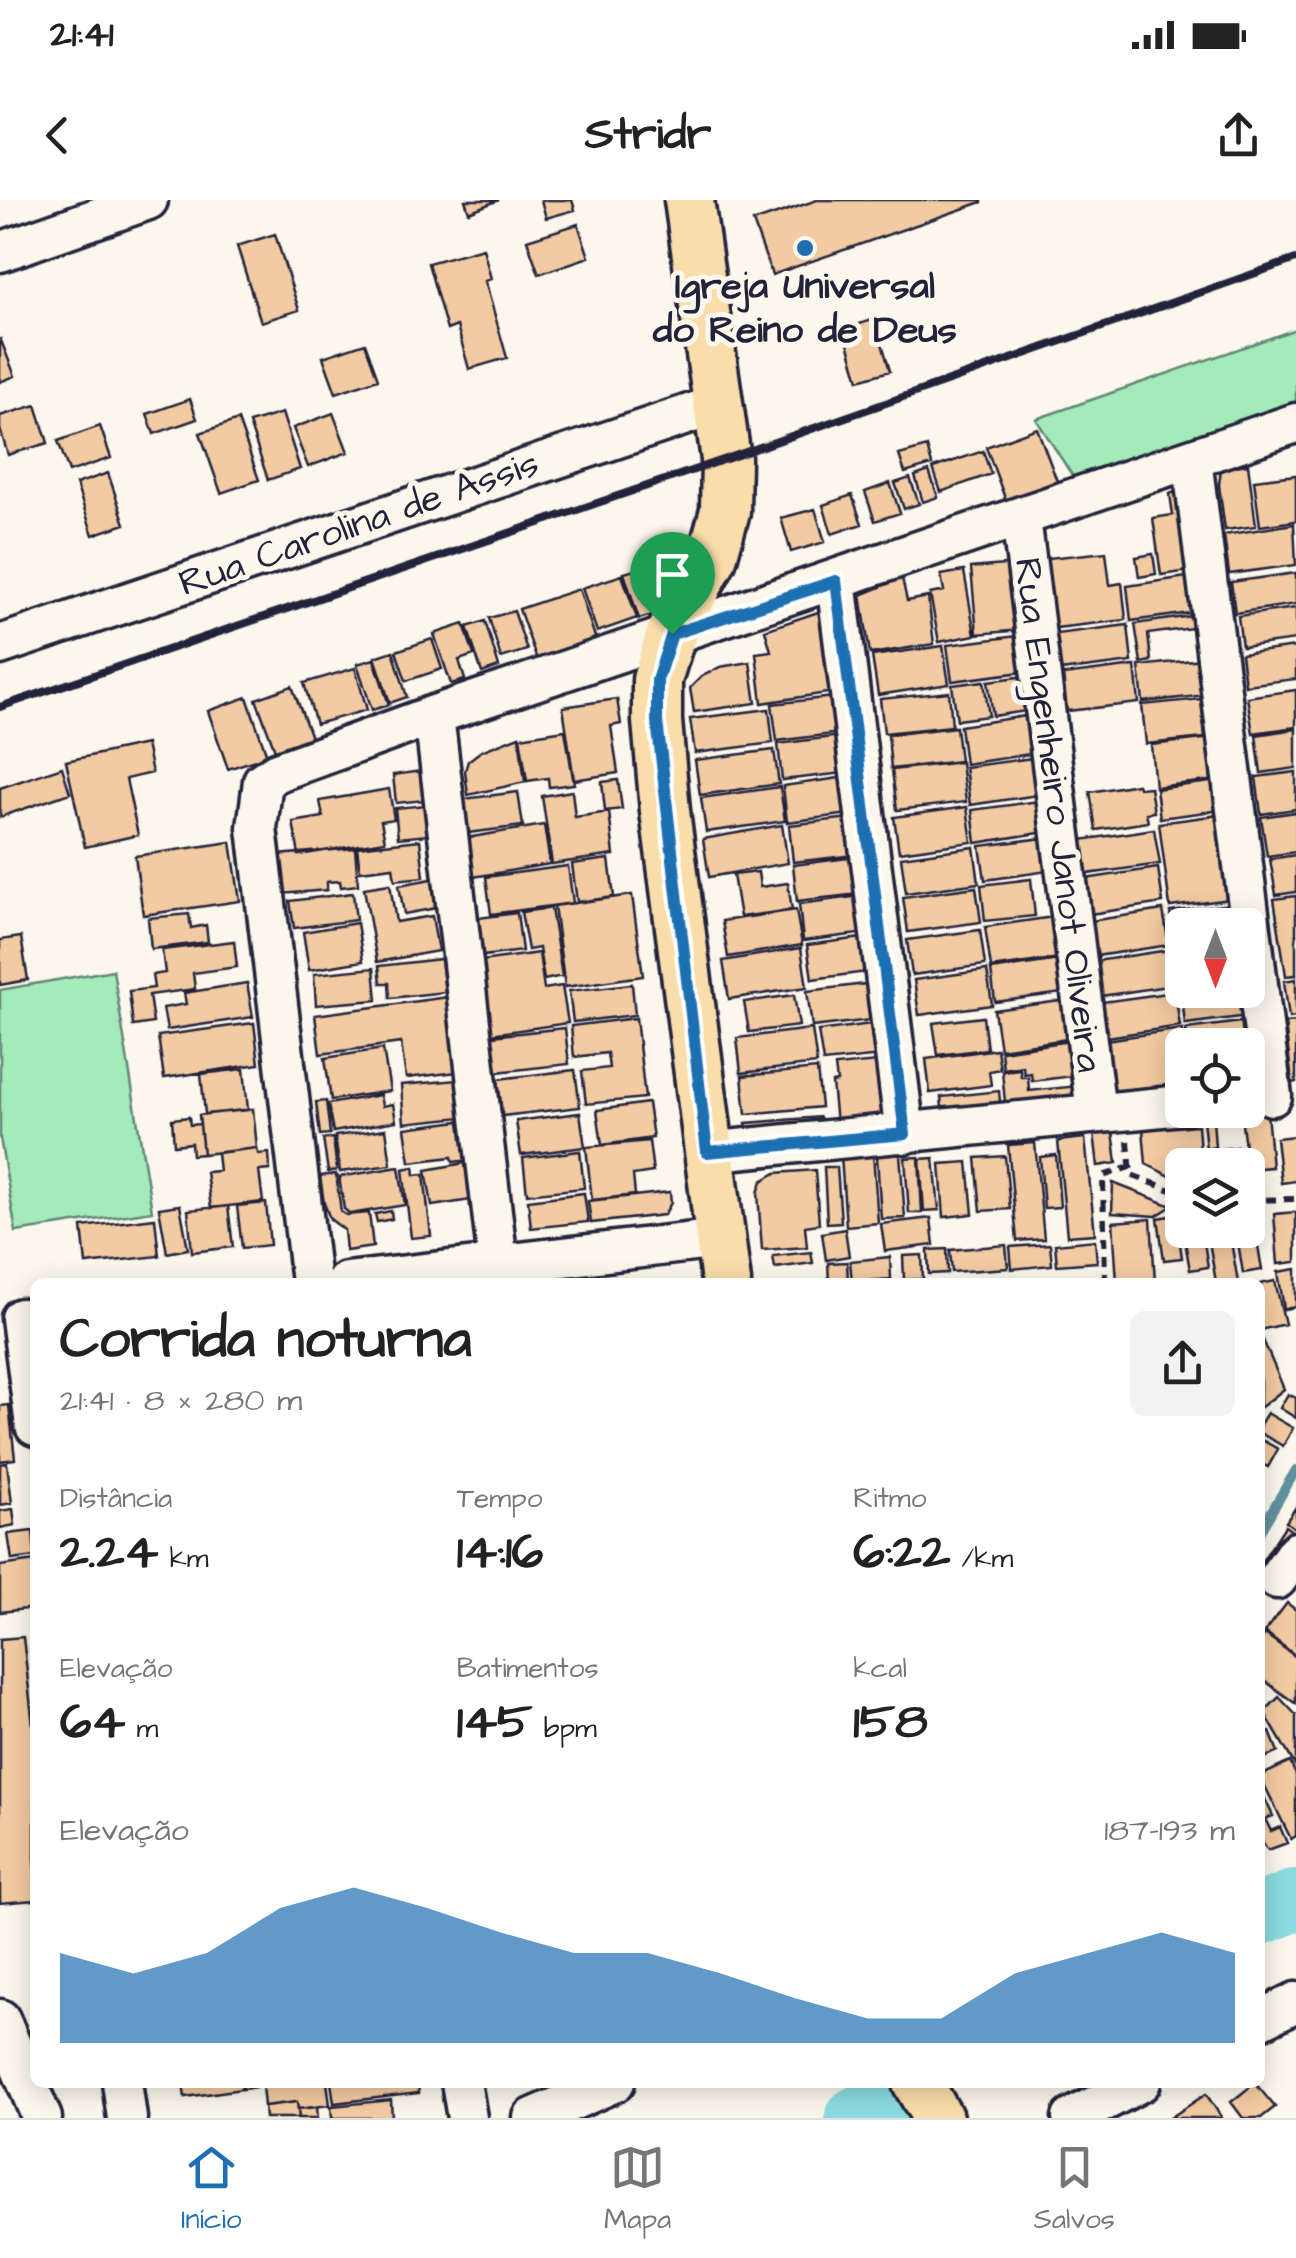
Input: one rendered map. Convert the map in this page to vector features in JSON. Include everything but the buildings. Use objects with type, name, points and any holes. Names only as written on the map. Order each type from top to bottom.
[{"type":"main road","points":[[689,200],[726,459],[724,511],[712,558],[672,634],[657,680],[657,721],[722,1261]]},
{"type":"main road","points":[[920,2088],[938,2118]]},
{"type":"street","points":[[0,252],[148,200]]},
{"type":"street","name":"Rua Carolina de Assis","points":[[0,645],[719,404]]},
{"type":"street","points":[[311,1278],[257,828],[262,781],[277,772],[434,715],[1296,423]]},
{"type":"street","points":[[1192,459],[1272,1096]]},
{"type":"street","name":"Rua Engenheiro Janot Oliveira","points":[[1020,518],[1110,1111]]},
{"type":"street","points":[[836,581],[905,1134]]},
{"type":"street","points":[[434,715],[498,1263]]},
{"type":"street","points":[[707,1152],[1165,1106]]},
{"type":"street","points":[[378,1278],[498,1263],[650,1265],[722,1261]]},
{"type":"street","points":[[18,1318],[30,1394]]},
{"type":"street","points":[[1265,2018],[1296,2002]]},
{"type":"street","points":[[0,2018],[42,2118]]},
{"type":"street","points":[[123,2088],[127,2118]]},
{"type":"street","points":[[463,2088],[467,2118]]},
{"type":"street","points":[[533,2118],[601,2088]]},
{"type":"street","points":[[1072,2118],[1129,2088]]},
{"type":"path","points":[[1110,1111],[1131,1175],[1165,1188]]},
{"type":"path","points":[[1106,1278],[1104,1176],[1130,1167]]},
{"type":"path","points":[[1265,1200],[1296,1199]]},
{"type":"green space","points":[[1296,329],[1296,404],[1077,483],[1036,419]]},
{"type":"green space","points":[[113,970],[152,1211],[16,1232],[0,1138],[0,990]]},
{"type":"waterway","points":[[1265,1523],[1296,1470]]},
{"type":"waterway","points":[[1265,1912],[1296,1900]]},
{"type":"waterway","points":[[850,2118],[874,2088]]},
{"type":"waterway","points":[[856,2118],[911,2088]]},
{"type":"railway","points":[[0,707],[1296,259]]},
{"type":"place","name":"Igreja Universal do Reino de Deus","points":[[805,248]]},
{"type":"route","points":[[836,581],[905,1134],[707,1152],[657,721],[657,680],[672,634],[836,581]]}]
